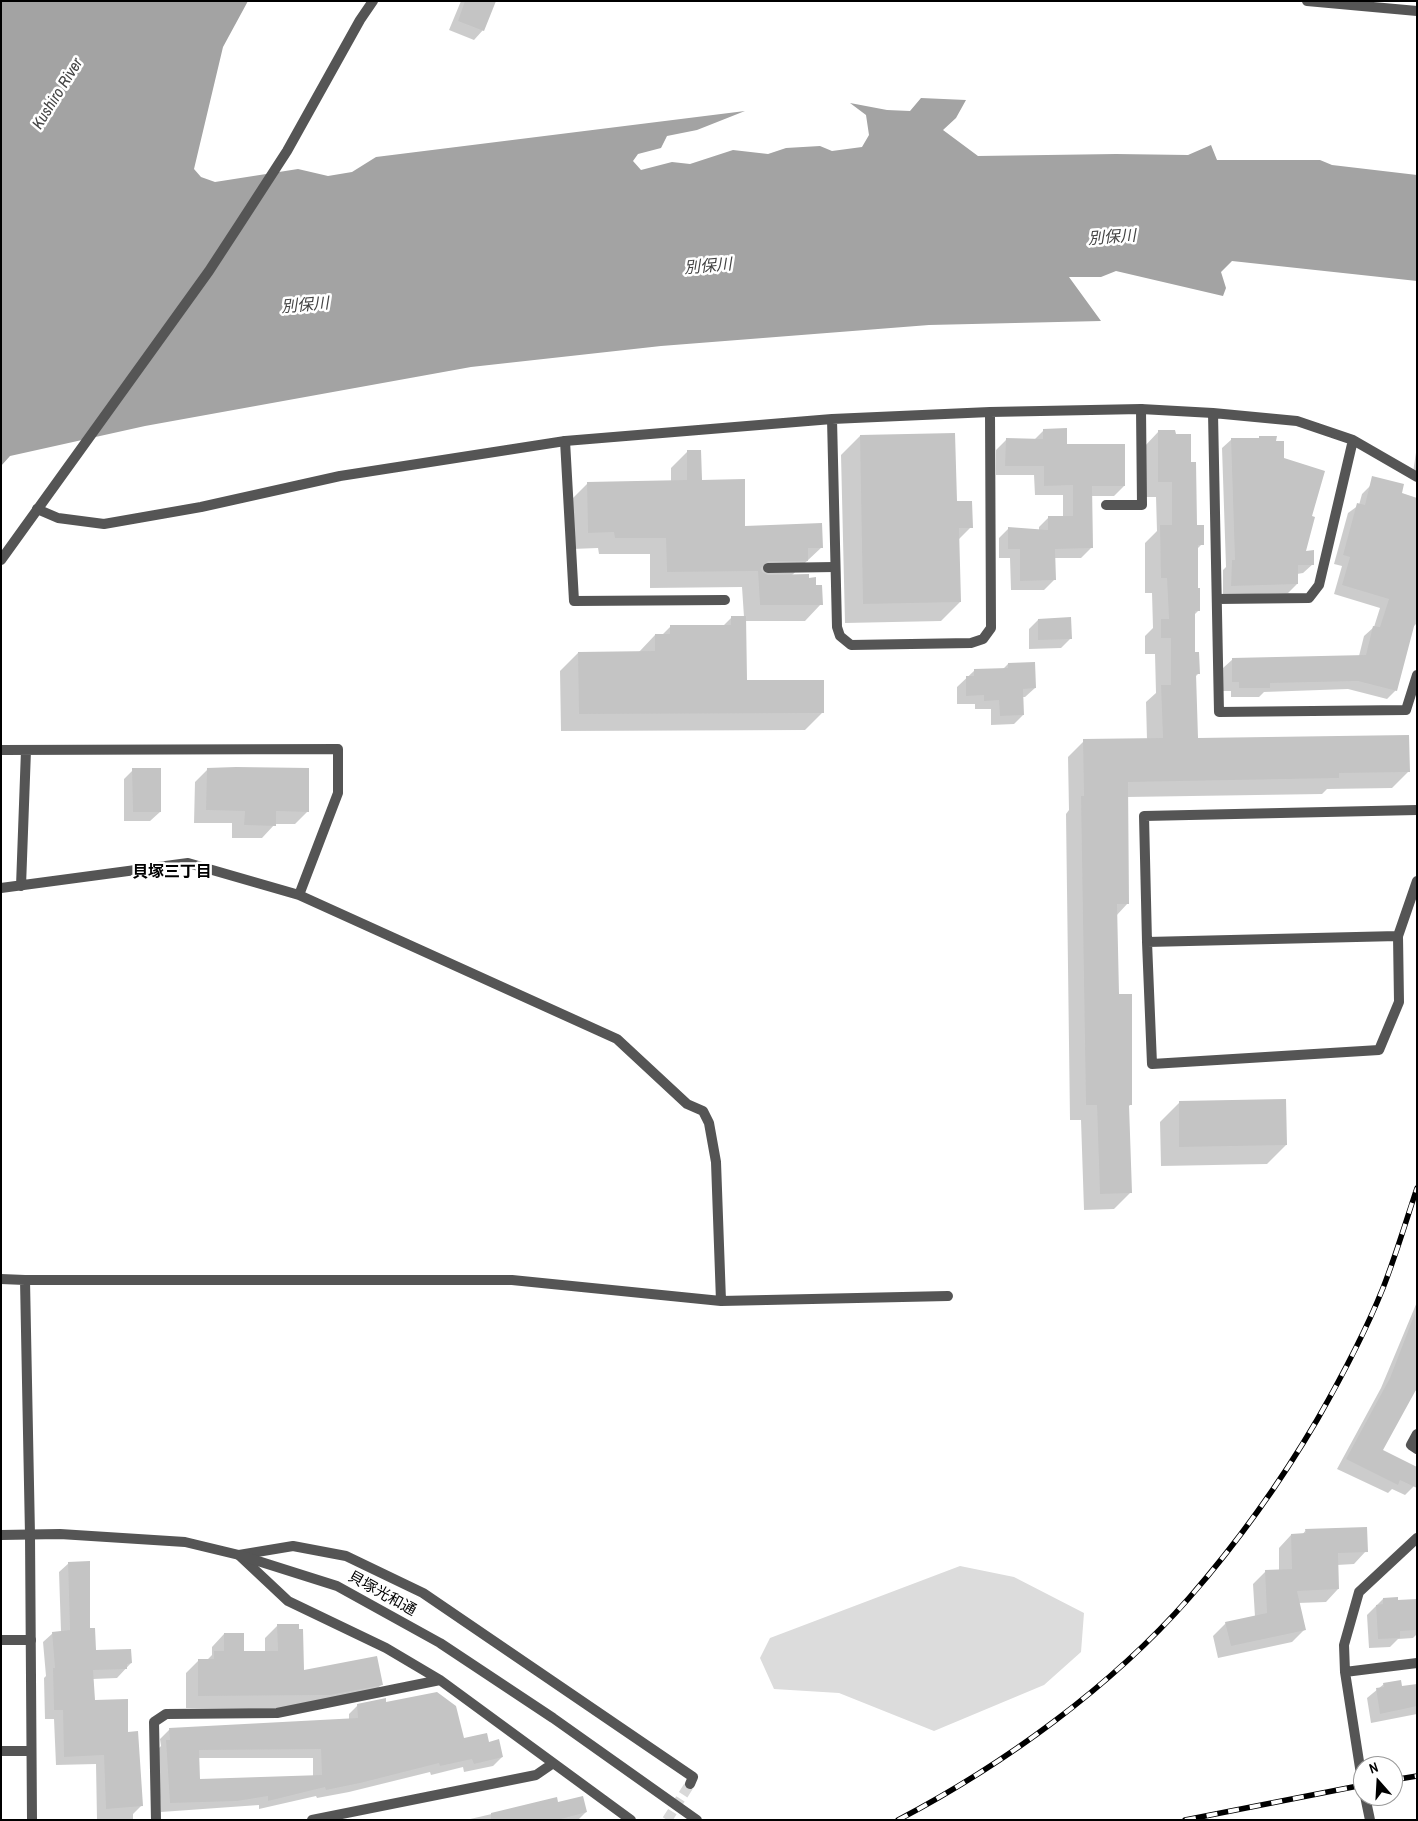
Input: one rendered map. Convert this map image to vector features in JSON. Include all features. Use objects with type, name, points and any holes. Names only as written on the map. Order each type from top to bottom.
[{"type":"street","points":[[1,560],[209,271],[287,151],[360,20],[373,1]]},
{"type":"street","points":[[1307,1],[1417,11]]},
{"type":"street","points":[[37,509],[58,518],[104,524],[201,507],[340,476],[565,441],[832,419],[990,412],[1141,409],[1213,413],[1297,421],[1353,440],[1417,477]]},
{"type":"street","points":[[1106,505],[1142,505],[1141,409]]},
{"type":"street","points":[[832,419],[836,626],[840,636],[851,644],[971,643],[983,639],[991,628],[990,412]]},
{"type":"street","points":[[1213,413],[1219,712],[1406,710],[1417,675]]},
{"type":"street","points":[[1217,599],[1309,598],[1319,585],[1353,440]]},
{"type":"street","points":[[565,441],[574,601],[725,600]]},
{"type":"street","points":[[768,568],[835,567]]},
{"type":"street","points":[[1,750],[338,749],[338,793],[299,895]]},
{"type":"street","points":[[21,886],[26,750]]},
{"type":"street","points":[[1417,810],[1144,816],[1152,1064],[1379,1050],[1399,1002],[1398,936],[1417,881]]},
{"type":"street","points":[[1,888],[188,863],[299,895],[617,1039],[687,1104],[703,1111],[709,1122],[716,1162],[721,1300]]},
{"type":"street","points":[[1147,942],[1398,936]]},
{"type":"street","points":[[1,1279],[512,1280],[721,1300],[948,1296]]},
{"type":"street","points":[[25,1280],[30,1535],[32,1820]]},
{"type":"street","points":[[1417,1434],[1411,1445],[1417,1449]]},
{"type":"street","name":"貝塚光和通","points":[[1,1535],[60,1534],[185,1542],[238,1555],[337,1586],[440,1643],[553,1718],[697,1820]]},
{"type":"street","points":[[1358,1756],[1345,1672],[1344,1645],[1359,1592],[1417,1538]]},
{"type":"street","points":[[238,1555],[293,1546],[346,1556],[423,1593],[693,1777],[690,1784]]},
{"type":"street","points":[[238,1555],[288,1601],[386,1648],[440,1680],[617,1815],[631,1820]]},
{"type":"street","points":[[1,1640],[31,1640]]},
{"type":"street","points":[[1345,1672],[1417,1662]]},
{"type":"street","points":[[156,1820],[154,1722],[166,1714],[277,1713],[440,1680]]},
{"type":"street","points":[[1,1751],[31,1751]]},
{"type":"street","points":[[312,1820],[536,1775],[552,1764]]},
{"type":"street","points":[[1367,1806],[1370,1820]]},
{"type":"shaded area","points":[[960,1566],[1014,1577],[1084,1613],[1081,1652],[1044,1685],[934,1731],[839,1693],[774,1689],[760,1658],[770,1638]]},
{"type":"water","points":[[1,1],[248,1],[223,47],[194,169],[201,177],[215,182],[298,169],[328,176],[352,172],[376,157],[745,111],[697,130],[667,136],[661,148],[638,154],[633,161],[641,170],[672,162],[690,164],[733,150],[768,154],[786,148],[820,146],[832,151],[862,147],[869,135],[866,115],[850,103],[887,110],[910,111],[921,98],[966,100],[956,118],[943,130],[978,156],[1188,155],[1211,145],[1217,160],[1320,160],[1332,165],[1417,175],[1417,281],[1232,261],[1221,272],[1226,288],[1223,296],[1116,271],[1101,277],[1069,277],[1101,321],[929,325],[661,346],[471,367],[145,426],[10,456],[1,466]]},
{"type":"building","points":[[465,1],[496,1],[484,31],[458,21]]},
{"type":"building","points":[[1067,428],[1067,444],[1125,444],[1125,486],[1092,486],[1093,548],[1055,549],[1056,580],[1020,581],[1020,549],[1008,549],[1008,527],[1048,530],[1048,516],[1073,516],[1073,485],[1044,486],[1044,466],[1005,466],[1006,438],[1043,439],[1043,429]]},
{"type":"building","points":[[1158,430],[1175,430],[1176,434],[1191,434],[1191,462],[1196,462],[1197,525],[1204,525],[1204,545],[1198,545],[1200,611],[1195,611],[1195,652],[1199,652],[1200,674],[1196,674],[1198,738],[1409,735],[1410,772],[1339,773],[1339,778],[1128,782],[1129,904],[1117,904],[1119,994],[1132,994],[1132,1105],[1129,1105],[1132,1193],[1100,1194],[1097,1105],[1086,1105],[1081,796],[1084,796],[1083,739],[1163,738],[1161,685],[1171,685],[1171,638],[1161,638],[1161,619],[1169,619],[1167,578],[1161,578],[1160,525],[1172,525],[1172,482],[1158,482]]},
{"type":"building","points":[[955,433],[957,501],[972,501],[973,528],[959,528],[961,602],[863,604],[860,435]]},
{"type":"building","points":[[1259,436],[1277,436],[1276,441],[1284,441],[1284,458],[1325,471],[1312,516],[1315,517],[1306,551],[1314,550],[1314,565],[1298,565],[1298,584],[1231,586],[1232,560],[1235,560],[1231,438],[1259,438]]},
{"type":"building","points":[[687,450],[701,450],[702,480],[745,479],[745,526],[822,523],[823,548],[808,548],[808,561],[768,561],[761,568],[762,572],[768,575],[809,574],[809,578],[816,577],[816,585],[822,585],[823,605],[760,605],[758,571],[667,572],[666,538],[615,538],[614,532],[588,533],[587,482],[687,480]]},
{"type":"building","points":[[1372,476],[1404,484],[1402,493],[1417,498],[1417,615],[1397,691],[1358,681],[1270,683],[1270,688],[1239,688],[1239,682],[1232,682],[1232,658],[1366,655],[1373,626],[1380,627],[1389,599],[1342,585],[1350,557],[1343,555],[1357,503],[1365,505]]},
{"type":"building","points":[[731,616],[746,616],[747,680],[824,680],[824,713],[579,714],[578,652],[655,651],[655,634],[670,634],[670,625],[731,625]]},
{"type":"building","points":[[1071,617],[1072,639],[1038,640],[1038,619]]},
{"type":"building","points":[[1035,662],[1036,688],[1023,689],[1024,715],[1000,716],[999,700],[984,701],[984,695],[966,696],[966,676],[974,676],[974,669],[1008,668],[1008,663]]},
{"type":"building","points":[[132,768],[161,768],[161,812],[133,812]]},
{"type":"building","points":[[207,768],[309,768],[309,812],[276,811],[276,826],[244,825],[245,811],[206,810]]},
{"type":"building","points":[[1286,1099],[1287,1145],[1179,1147],[1179,1101]]},
{"type":"building","points":[[1415,1313],[1417,1388],[1383,1450],[1417,1467],[1417,1488],[1400,1480],[1398,1485],[1346,1459],[1390,1378]]},
{"type":"building","points":[[1367,1527],[1368,1552],[1338,1553],[1339,1589],[1297,1591],[1306,1630],[1231,1646],[1225,1622],[1267,1613],[1265,1570],[1292,1569],[1291,1534],[1306,1533],[1305,1529]]},
{"type":"building","points":[[90,1561],[90,1628],[95,1628],[96,1650],[131,1649],[132,1663],[127,1664],[127,1669],[93,1670],[95,1700],[128,1699],[128,1732],[138,1731],[143,1806],[106,1809],[104,1755],[64,1757],[63,1710],[54,1710],[53,1668],[55,1668],[52,1632],[70,1630],[68,1562]]},
{"type":"building","points":[[1398,1597],[1398,1600],[1417,1599],[1417,1630],[1400,1631],[1400,1638],[1378,1639],[1376,1605],[1383,1604],[1383,1598]]},
{"type":"building","points":[[277,1624],[299,1624],[299,1629],[303,1629],[304,1670],[377,1656],[383,1685],[330,1695],[198,1696],[198,1659],[214,1659],[214,1651],[224,1651],[224,1633],[244,1633],[244,1651],[278,1651]]},
{"type":"building","points":[[1401,1680],[1402,1686],[1417,1684],[1417,1706],[1380,1714],[1376,1688],[1384,1687],[1383,1683]]},
{"type":"building","points":[[437,1692],[456,1706],[464,1738],[487,1733],[489,1742],[499,1739],[503,1757],[474,1764],[472,1759],[440,1766],[439,1763],[360,1783],[326,1790],[325,1787],[268,1801],[268,1796],[237,1801],[170,1803],[166,1740],[170,1740],[169,1728],[358,1718],[357,1704],[386,1698],[386,1702]],"holes":[[[321,1749],[322,1775],[200,1779],[199,1750]]]},
{"type":"building","points":[[583,1796],[587,1812],[557,1820],[491,1820],[491,1813],[557,1797],[558,1802]]},
{"type":"tunnel","points":[[667,1820],[690,1784]]},
{"type":"railway","points":[[898,1820],[977,1775],[1054,1722],[1090,1693],[1158,1631],[1207,1577],[1273,1490],[1335,1388],[1361,1338],[1383,1288],[1417,1188]]},
{"type":"railway","points":[[1403,1778],[1417,1776]]},
{"type":"railway","points":[[1185,1820],[1353,1787]]},
{"type":"district","name":"貝塚三丁目","points":[[172,873]]},
{"type":"water label","name":"Kushiro River","points":[[58,94]]},
{"type":"water label","name":"別保川","points":[[1112,238]]},
{"type":"water label","name":"別保川","points":[[708,267]]},
{"type":"water label","name":"別保川","points":[[305,306]]}]
